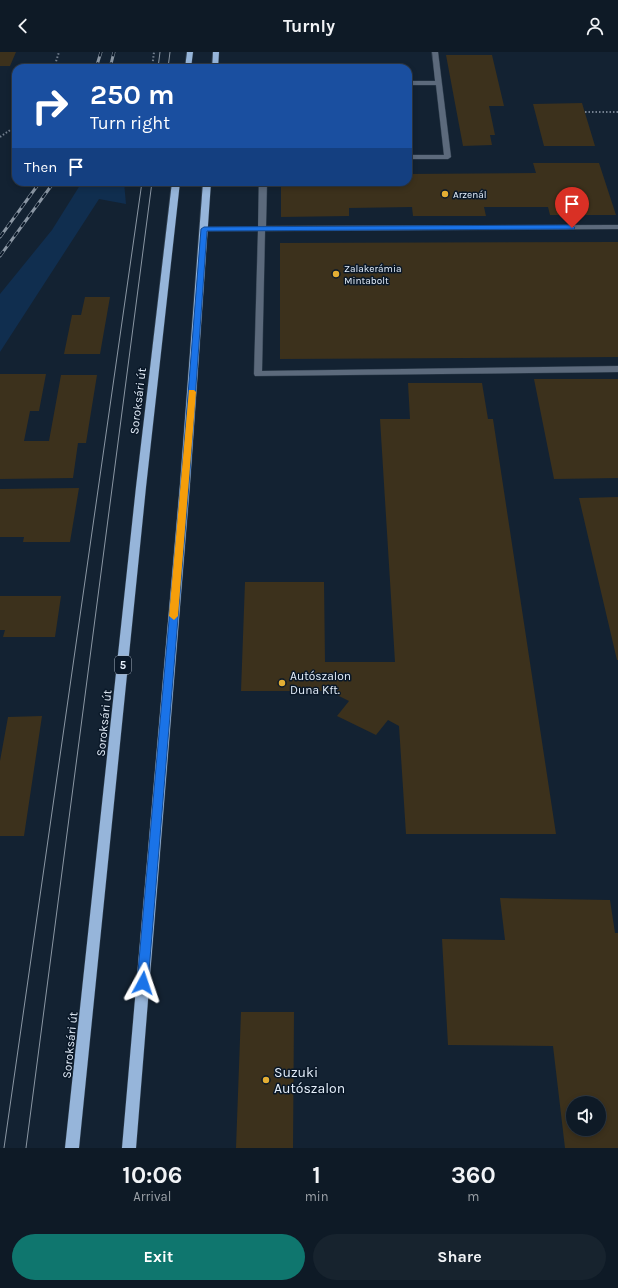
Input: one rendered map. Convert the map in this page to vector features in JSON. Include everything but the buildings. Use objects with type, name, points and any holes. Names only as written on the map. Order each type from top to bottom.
[{"type":"main road","points":[[188,64],[190,52]]},
{"type":"main road","points":[[214,64],[216,52]]},
{"type":"main road","name":"Soroksári út","points":[[72,1148],[141,487],[176,186]]},
{"type":"main road","points":[[129,1148],[185,484],[207,186]]},
{"type":"lane","points":[[412,157],[448,157],[435,52]]},
{"type":"lane","points":[[412,83],[438,83]]},
{"type":"lane","points":[[263,186],[258,374],[618,369]]},
{"type":"lane","points":[[204,229],[618,227]]},
{"type":"path","points":[[55,64],[59,52]]},
{"type":"path","points":[[152,64],[154,52]]},
{"type":"path","points":[[585,112],[618,112]]},
{"type":"path","points":[[0,137],[12,129]]},
{"type":"shaded area","points":[[80,186],[124,186],[126,204],[99,199],[0,352],[0,294],[52,230]]},
{"type":"tram line","points":[[158,64],[160,52]]},
{"type":"tram line","points":[[168,64],[170,52]]},
{"type":"tram line","points":[[4,1148],[141,186]]},
{"type":"tram line","points":[[26,1148],[151,186]]},
{"type":"railway","points":[[97,64],[101,52]]},
{"type":"railway","points":[[111,64],[114,52]]},
{"type":"railway","points":[[0,237],[37,186]]},
{"type":"railway","points":[[0,256],[51,186]]},
{"type":"slow traffic","points":[[174,616],[192,392]]},
{"type":"place","name":"Arzenál","points":[[445,194]]},
{"type":"place","name":"Zalakerámia Mintabolt","points":[[336,274]]},
{"type":"place","name":"Autószalon Duna Kft.","points":[[282,683]]},
{"type":"place","name":"Suzuki Autószalon","points":[[266,1080]]},
{"type":"route","points":[[143,983],[185,484],[204,229],[572,228]]}]
